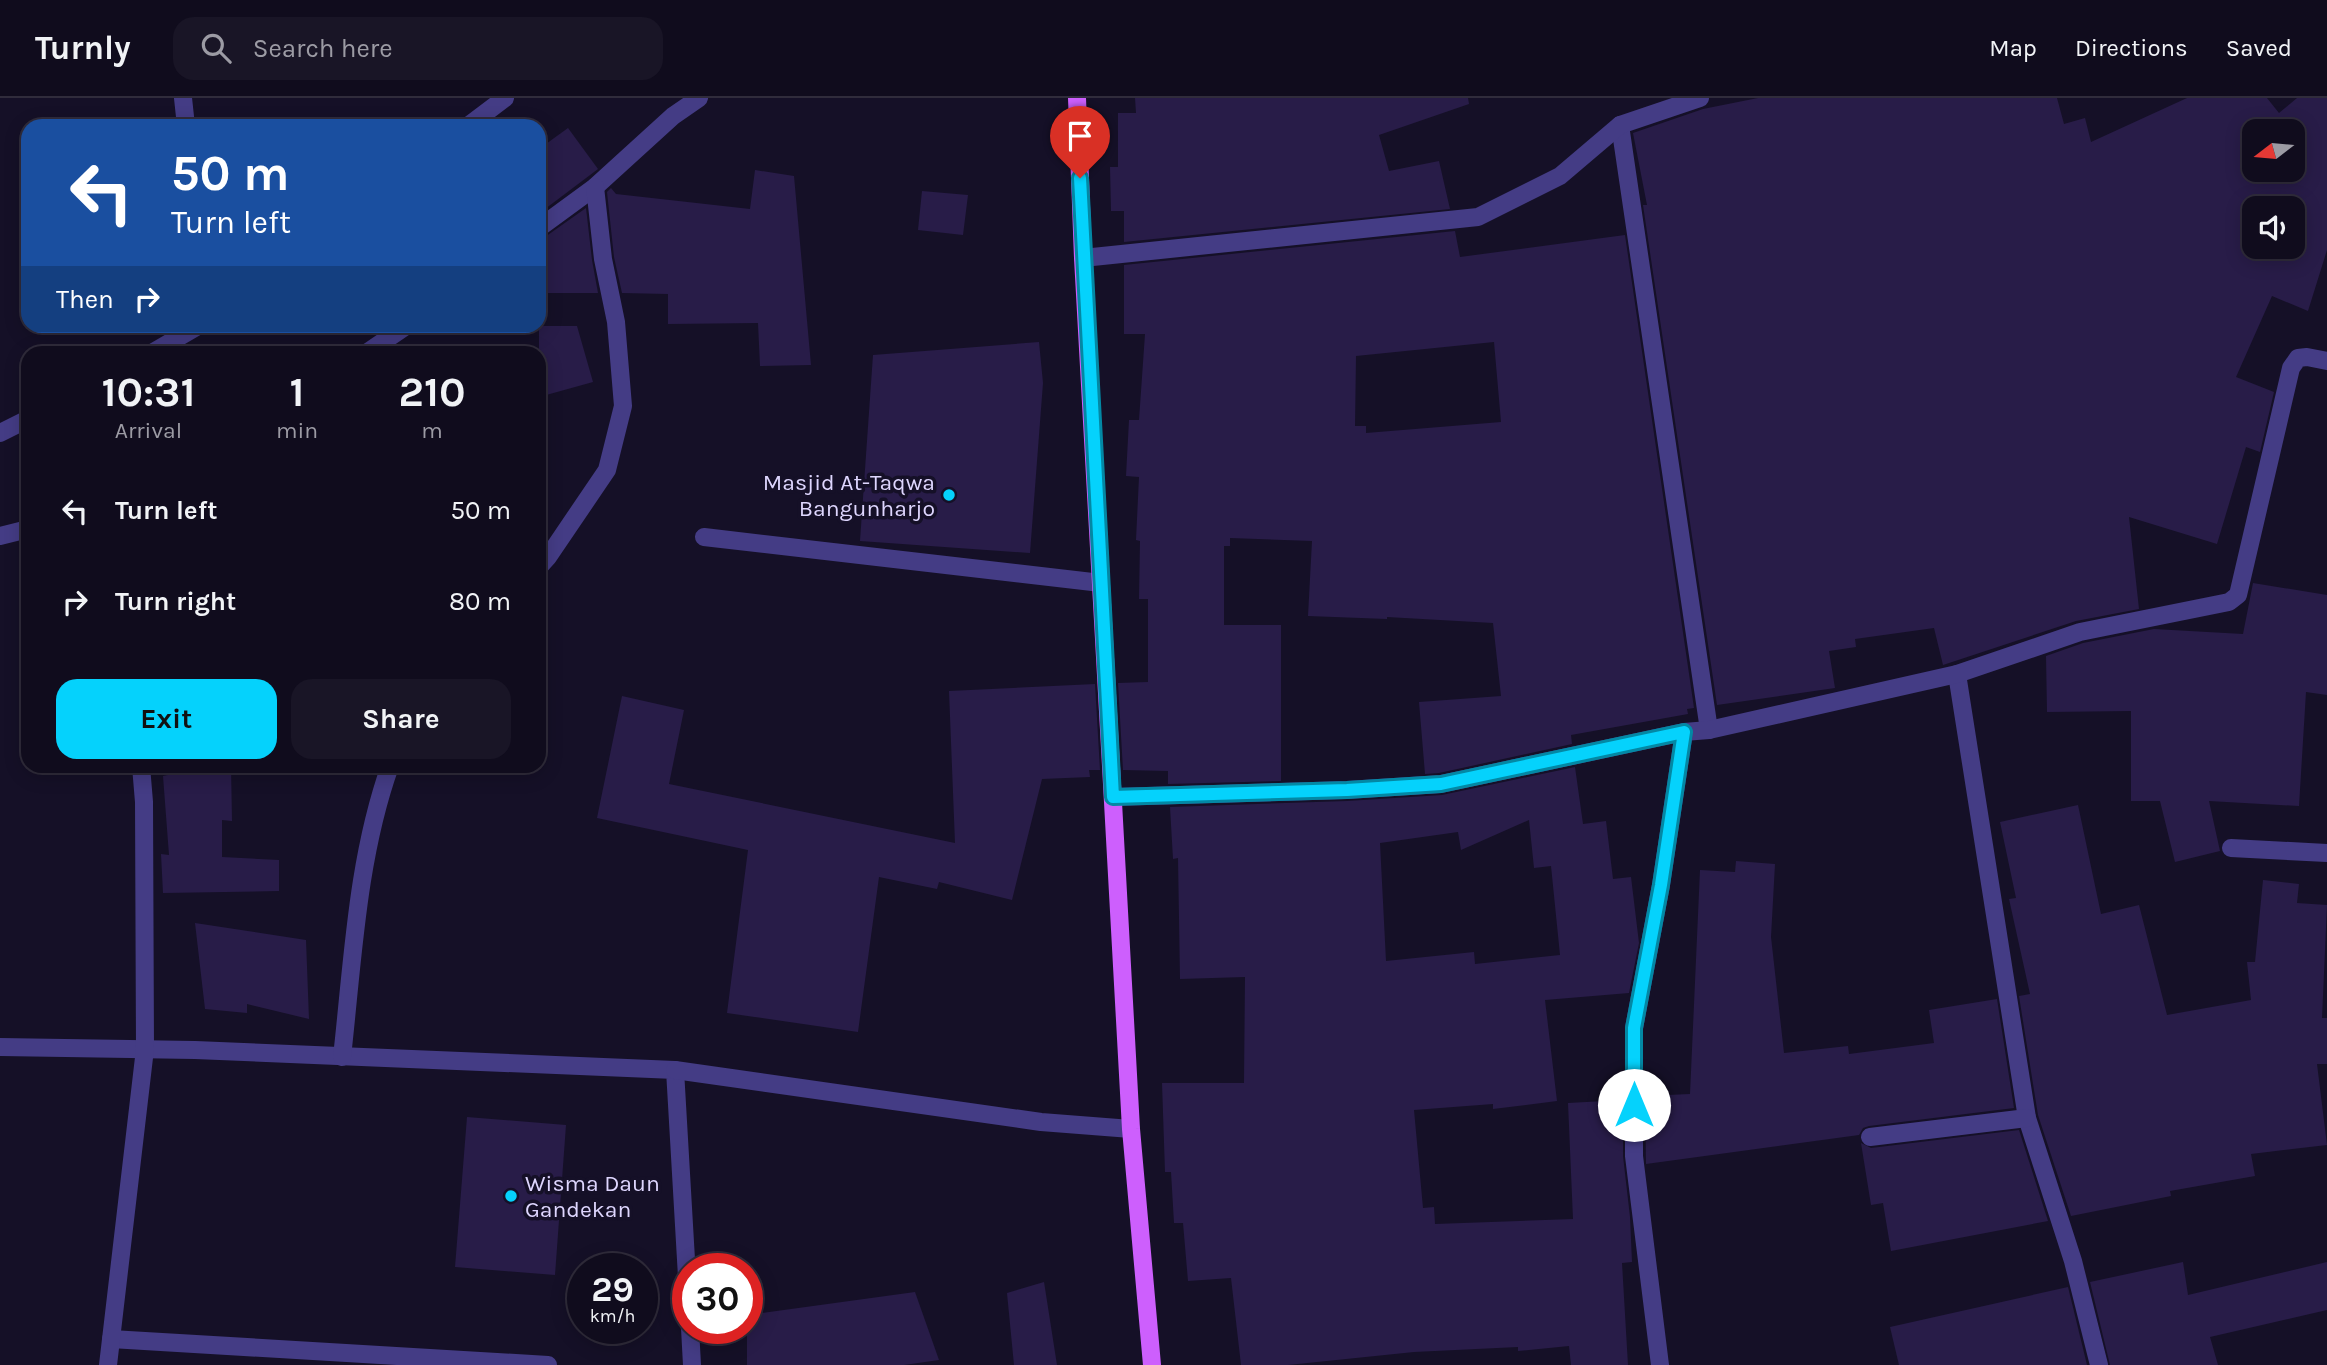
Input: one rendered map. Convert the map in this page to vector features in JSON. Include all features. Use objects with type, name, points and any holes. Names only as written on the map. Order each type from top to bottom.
[{"type":"main road","points":[[1077,98],[1083,258],[1131,1129],[1152,1365]]},
{"type":"street","points":[[183,98],[185,119]]},
{"type":"street","points":[[477,119],[505,98]]},
{"type":"street","points":[[546,223],[595,187],[673,116],[699,98]]},
{"type":"street","points":[[1083,258],[1478,217],[1560,176],[1620,125],[1700,98]]},
{"type":"street","points":[[1620,125],[1709,730]]},
{"type":"street","points":[[546,559],[607,470],[623,406],[616,322],[603,259],[595,187]]},
{"type":"street","points":[[163,346],[185,333]]},
{"type":"street","points":[[377,346],[396,333]]},
{"type":"street","points":[[1113,797],[1347,790],[1441,784],[1684,732],[1709,730],[1957,674],[2080,632],[2229,603],[2238,595],[2291,368],[2298,358],[2327,361]]},
{"type":"street","points":[[0,433],[21,422]]},
{"type":"street","points":[[0,536],[21,531]]},
{"type":"street","points":[[704,537],[1101,583]]},
{"type":"street","points":[[1957,674],[2027,1118],[2073,1261],[2099,1365]]},
{"type":"street","points":[[1660,1365],[1634,1156],[1634,1028],[1661,885],[1684,732]]},
{"type":"street","points":[[108,1365],[145,1049],[142,773]]},
{"type":"street","points":[[342,1056],[363,867],[376,804],[387,773]]},
{"type":"street","points":[[2231,848],[2327,853]]},
{"type":"street","points":[[0,1048],[145,1049],[675,1070],[1041,1122],[1131,1129]]},
{"type":"street","points":[[675,1070],[686,1253]]},
{"type":"street","points":[[1870,1137],[2027,1118]]},
{"type":"street","points":[[111,1339],[548,1365]]},
{"type":"street","points":[[691,1344],[692,1365]]},
{"type":"building","points":[[1135,98],[1468,98],[1469,104],[1379,135],[1389,171],[1439,161],[1450,209],[1124,242],[1124,211],[1111,211],[1110,167],[1118,167],[1118,113],[1136,113]]},
{"type":"building","points":[[1758,98],[2057,98],[2064,124],[2085,118],[2091,142],[2187,98],[2267,98],[2279,113],[2297,98],[2327,98],[2327,250],[2308,311],[2272,296],[2236,377],[2274,392],[2260,452],[2246,447],[2217,544],[2129,517],[2139,609],[2076,621],[1943,665],[1934,628],[1855,639],[1856,647],[1829,651],[1835,688],[1717,705],[1643,205],[1647,205],[1633,133],[1703,109]]},
{"type":"building","points":[[568,128],[598,169],[546,208],[546,144]]},
{"type":"building","points":[[755,170],[794,176],[811,365],[760,366],[758,323],[668,324],[668,294],[622,293],[614,257],[607,192],[611,188],[616,194],[750,209]]},
{"type":"building","points":[[922,191],[968,195],[963,235],[918,230]]},
{"type":"building","points":[[586,208],[598,293],[546,293],[546,236]]},
{"type":"building","points":[[1455,231],[1460,257],[1625,235],[1694,708],[1687,709],[1688,714],[1571,735],[1572,744],[1425,774],[1419,702],[1501,696],[1493,623],[1308,616],[1312,541],[1230,538],[1230,546],[1224,546],[1224,625],[1281,625],[1281,781],[1168,784],[1168,771],[1123,770],[1118,683],[1148,682],[1148,599],[1139,599],[1140,541],[1136,540],[1139,477],[1126,476],[1129,420],[1139,420],[1145,334],[1124,334],[1124,265]],"holes":[[[1494,342],[1501,422],[1366,433],[1366,426],[1355,426],[1356,356]]]},
{"type":"building","points":[[546,326],[577,326],[593,382],[546,395],[546,346],[539,346],[539,333],[546,333]]},
{"type":"building","points":[[1039,342],[1043,383],[1030,553],[860,541],[873,355]]},
{"type":"building","points":[[2253,583],[2327,595],[2327,695],[2306,692],[2299,806],[2209,801],[2220,851],[2175,862],[2160,801],[2131,801],[2131,711],[2047,712],[2046,656],[2083,643],[2154,629],[2243,634]]},
{"type":"building","points":[[1095,684],[1100,770],[1089,770],[1090,777],[1042,779],[1012,900],[939,882],[937,889],[879,877],[858,1032],[727,1013],[748,850],[597,818],[622,696],[684,710],[669,784],[955,843],[949,691]]},
{"type":"building","points":[[1575,767],[1583,824],[1606,821],[1613,879],[1631,877],[1639,943],[1629,993],[1545,1000],[1557,1101],[1493,1109],[1493,1104],[1414,1110],[1423,1208],[1434,1207],[1435,1224],[1573,1219],[1568,1103],[1623,1100],[1623,1156],[1632,1262],[1622,1263],[1628,1365],[1571,1365],[1569,1346],[1518,1351],[1518,1347],[1414,1352],[1288,1365],[1241,1365],[1231,1278],[1188,1281],[1183,1223],[1174,1223],[1171,1172],[1165,1172],[1162,1083],[1244,1083],[1245,977],[1180,979],[1178,858],[1173,859],[1170,807],[1442,795]],"holes":[[[1529,820],[1534,868],[1551,866],[1560,955],[1475,964],[1474,952],[1386,961],[1380,843],[1458,832],[1461,850]]]},
{"type":"building","points":[[178,773],[231,773],[232,821],[222,820],[222,857],[279,860],[279,891],[163,893],[161,854],[169,855],[163,776]]},
{"type":"building","points":[[2078,805],[2101,914],[2139,905],[2167,1015],[2251,1000],[2247,962],[2255,962],[2263,880],[2299,884],[2297,903],[2327,905],[2322,1018],[2327,1018],[2327,1064],[2317,1064],[2327,1145],[2251,1154],[2255,1176],[2170,1191],[2171,1196],[2071,1216],[2038,1115],[2019,996],[2030,994],[2009,899],[2016,898],[2000,822]]},
{"type":"building","points":[[1736,861],[1775,864],[1771,937],[1784,1053],[1848,1046],[1849,1054],[1934,1043],[1929,1010],[1997,999],[2014,1108],[1869,1126],[1863,1128],[1859,1135],[1646,1164],[1645,1096],[1690,1094],[1700,870],[1735,872]]},
{"type":"building","points":[[195,923],[306,940],[309,1019],[247,1004],[247,1013],[205,1009]]},
{"type":"building","name":"Wisma Daun Gandekan","points":[[467,1117],[566,1125],[555,1275],[455,1267]]},
{"type":"building","points":[[2019,1130],[2048,1221],[1891,1251],[1883,1203],[1871,1205],[1861,1143],[1871,1148]]},
{"type":"building","points":[[2183,1262],[2188,1295],[2327,1262],[2327,1310],[2210,1337],[2218,1365],[2110,1365],[2090,1282]]},
{"type":"building","points":[[1044,1282],[1057,1365],[1014,1365],[1007,1293]]},
{"type":"building","points":[[2068,1287],[2087,1365],[1899,1365],[1890,1327]]},
{"type":"building","points":[[915,1292],[939,1360],[904,1365],[747,1365],[747,1344],[763,1344],[763,1313]]},
{"type":"place","name":"Masjid At-Taqwa Bangunharjo","points":[[949,495]]},
{"type":"place","name":"Wisma Daun Gandekan","points":[[511,1196]]},
{"type":"route","points":[[1080,178],[1113,797],[1347,790],[1441,784],[1684,732],[1661,885],[1634,1028],[1634,1105]]}]
